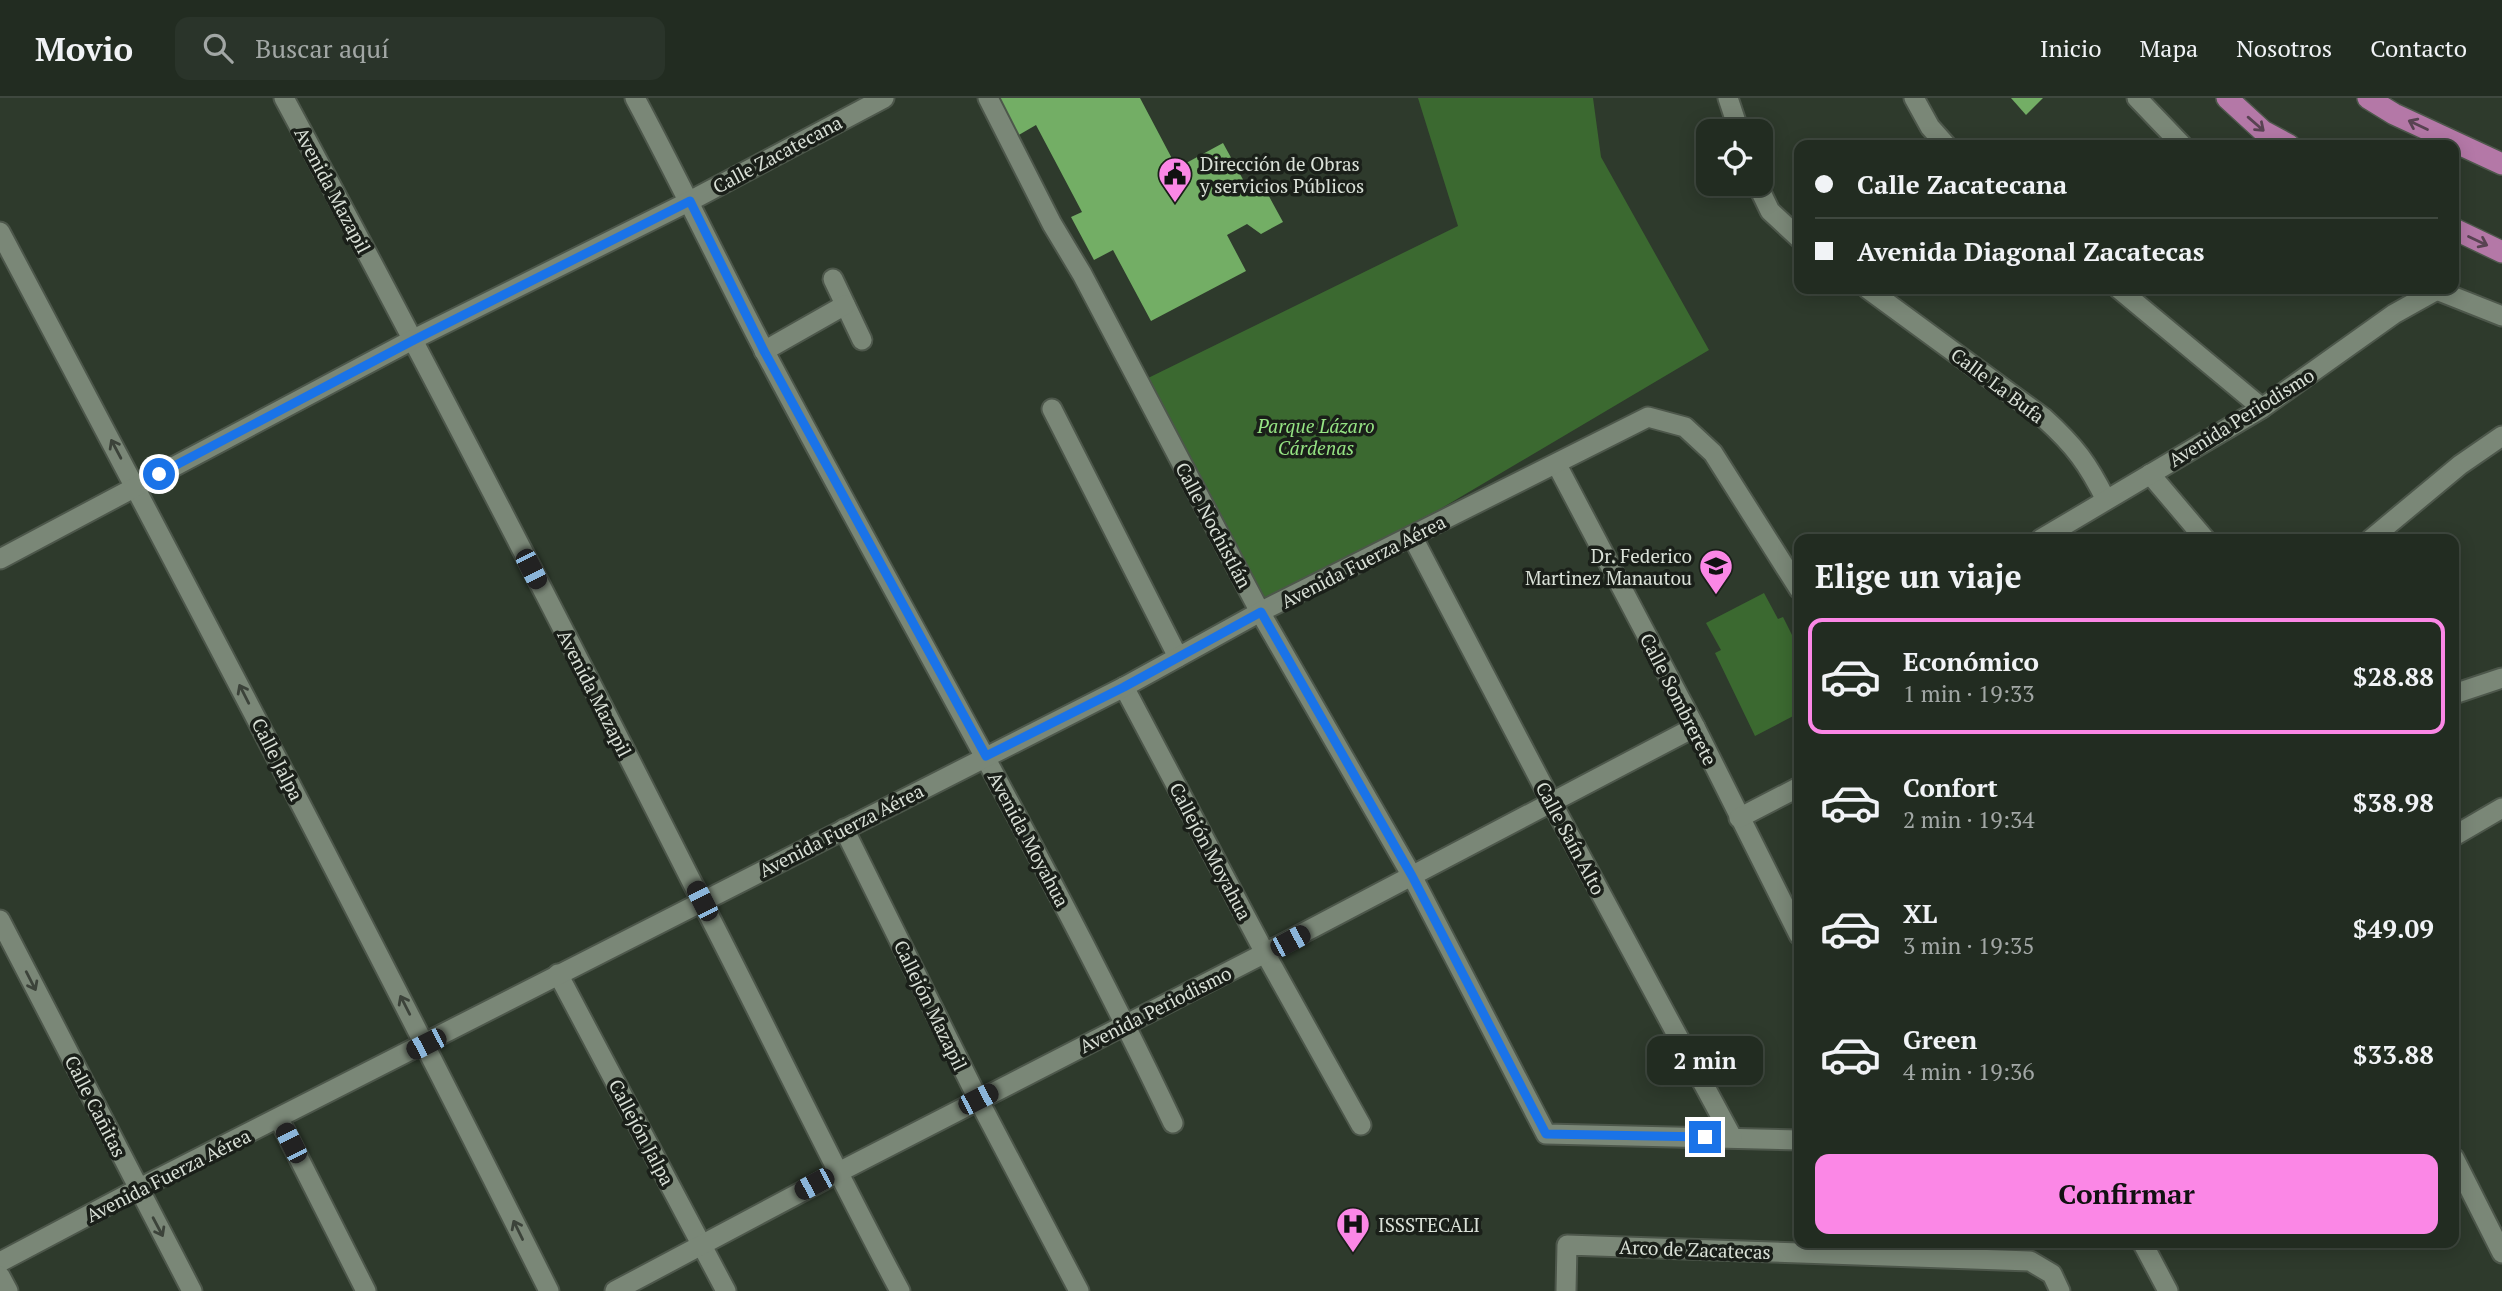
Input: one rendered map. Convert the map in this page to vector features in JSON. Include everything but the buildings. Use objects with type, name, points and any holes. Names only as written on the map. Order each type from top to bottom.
[{"type":"highway","points":[[2227,98],[2263,131],[2279,140]]},
{"type":"highway","points":[[2368,98],[2394,114],[2450,140]]},
{"type":"highway","points":[[2459,144],[2502,164]]},
{"type":"highway","points":[[2459,232],[2502,253]]},
{"type":"street","name":"Avenida Mazapil","points":[[284,98],[702,901],[837,1172],[900,1291]]},
{"type":"street","name":"Avenida Moyahua","points":[[635,98],[690,201],[764,351],[986,756],[1126,1024],[1173,1123]]},
{"type":"street","name":"Calle Zacatecana","points":[[0,559],[412,341],[690,201],[884,98]]},
{"type":"street","name":"Calle Nochistlán","points":[[988,98],[1052,224],[1082,274],[1261,612],[1412,876],[1546,1134],[1732,1138]]},
{"type":"street","points":[[1728,98],[1735,119]]},
{"type":"street","points":[[1914,98],[1930,127],[1942,140]]},
{"type":"street","points":[[2137,98],[2177,140]]},
{"type":"street","points":[[1763,196],[1770,211],[1794,233]]},
{"type":"street","name":"Calle Jalpa","points":[[0,232],[426,1044],[549,1291]]},
{"type":"street","points":[[833,279],[862,340]]},
{"type":"street","name":"Calle La Bufa","points":[[1875,294],[2044,418],[2068,440],[2089,466],[2106,500]]},
{"type":"street","points":[[2125,294],[2262,408]]},
{"type":"street","name":"Avenida Periodismo","points":[[2049,534],[2262,408],[2394,314],[2427,294]]},
{"type":"street","points":[[2447,294],[2502,316]]},
{"type":"street","points":[[764,351],[845,306]]},
{"type":"street","points":[[1052,409],[1178,657]]},
{"type":"street","name":"Avenida Fuerza Aérea","points":[[0,1262],[558,974],[1124,687],[1261,612],[1648,417],[1685,427],[1713,453],[1794,581]]},
{"type":"street","points":[[2377,534],[2460,466],[2502,436]]},
{"type":"street","name":"Calle Sombrerete","points":[[1557,465],[1695,727],[1794,925]]},
{"type":"street","points":[[2151,474],[2200,534]]},
{"type":"street","name":"Calle Saín Alto","points":[[1412,536],[1732,1138]]},
{"type":"street","points":[[2459,692],[2502,678]]},
{"type":"street","name":"Callejón Moyahua","points":[[1124,687],[1265,953],[1361,1125]]},
{"type":"street","name":"Avenida Periodismo","points":[[615,1291],[837,1172],[1265,953],[1695,727]]},
{"type":"street","points":[[1739,818],[1794,790]]},
{"type":"street","points":[[2459,833],[2502,807]]},
{"type":"street","name":"Callejón Mazapil","points":[[844,829],[978,1099],[1080,1291]]},
{"type":"street","name":"Calle Cañitas","points":[[0,920],[192,1291]]},
{"type":"street","name":"Callejón Jalpa","points":[[558,974],[726,1291]]},
{"type":"street","points":[[279,1119],[366,1291]]},
{"type":"street","points":[[1732,1138],[1794,1140]]},
{"type":"street","points":[[2459,1170],[2502,1252]]},
{"type":"street","name":"Arco de Zacatecas","points":[[1566,1291],[1567,1245],[2031,1261],[2052,1273],[2060,1291]]},
{"type":"street","points":[[2145,1248],[2168,1291]]},
{"type":"street","points":[[0,1276],[8,1291]]},
{"type":"green space","name":"Parque Lázaro Cárdenas","points":[[1418,98],[1593,98],[1601,157],[1709,350],[1266,612],[1142,381],[1458,226]]},
{"type":"green space","points":[[1764,593],[1778,619],[1783,617],[1794,639],[1794,716],[1755,736],[1715,653],[1721,650],[1706,623]]},
{"type":"place","name":"Dirección de Obras y servicios Públicos","points":[[1175,204]]},
{"type":"place","name":"Dr. Federico Martinez Manautou","points":[[1716,596]]},
{"type":"place","name":"ISSSTECALI","points":[[1353,1254]]},
{"type":"route","points":[[159,474],[412,341],[690,201],[764,351],[986,756],[1124,687],[1261,612],[1412,876],[1546,1134],[1705,1137]]}]
